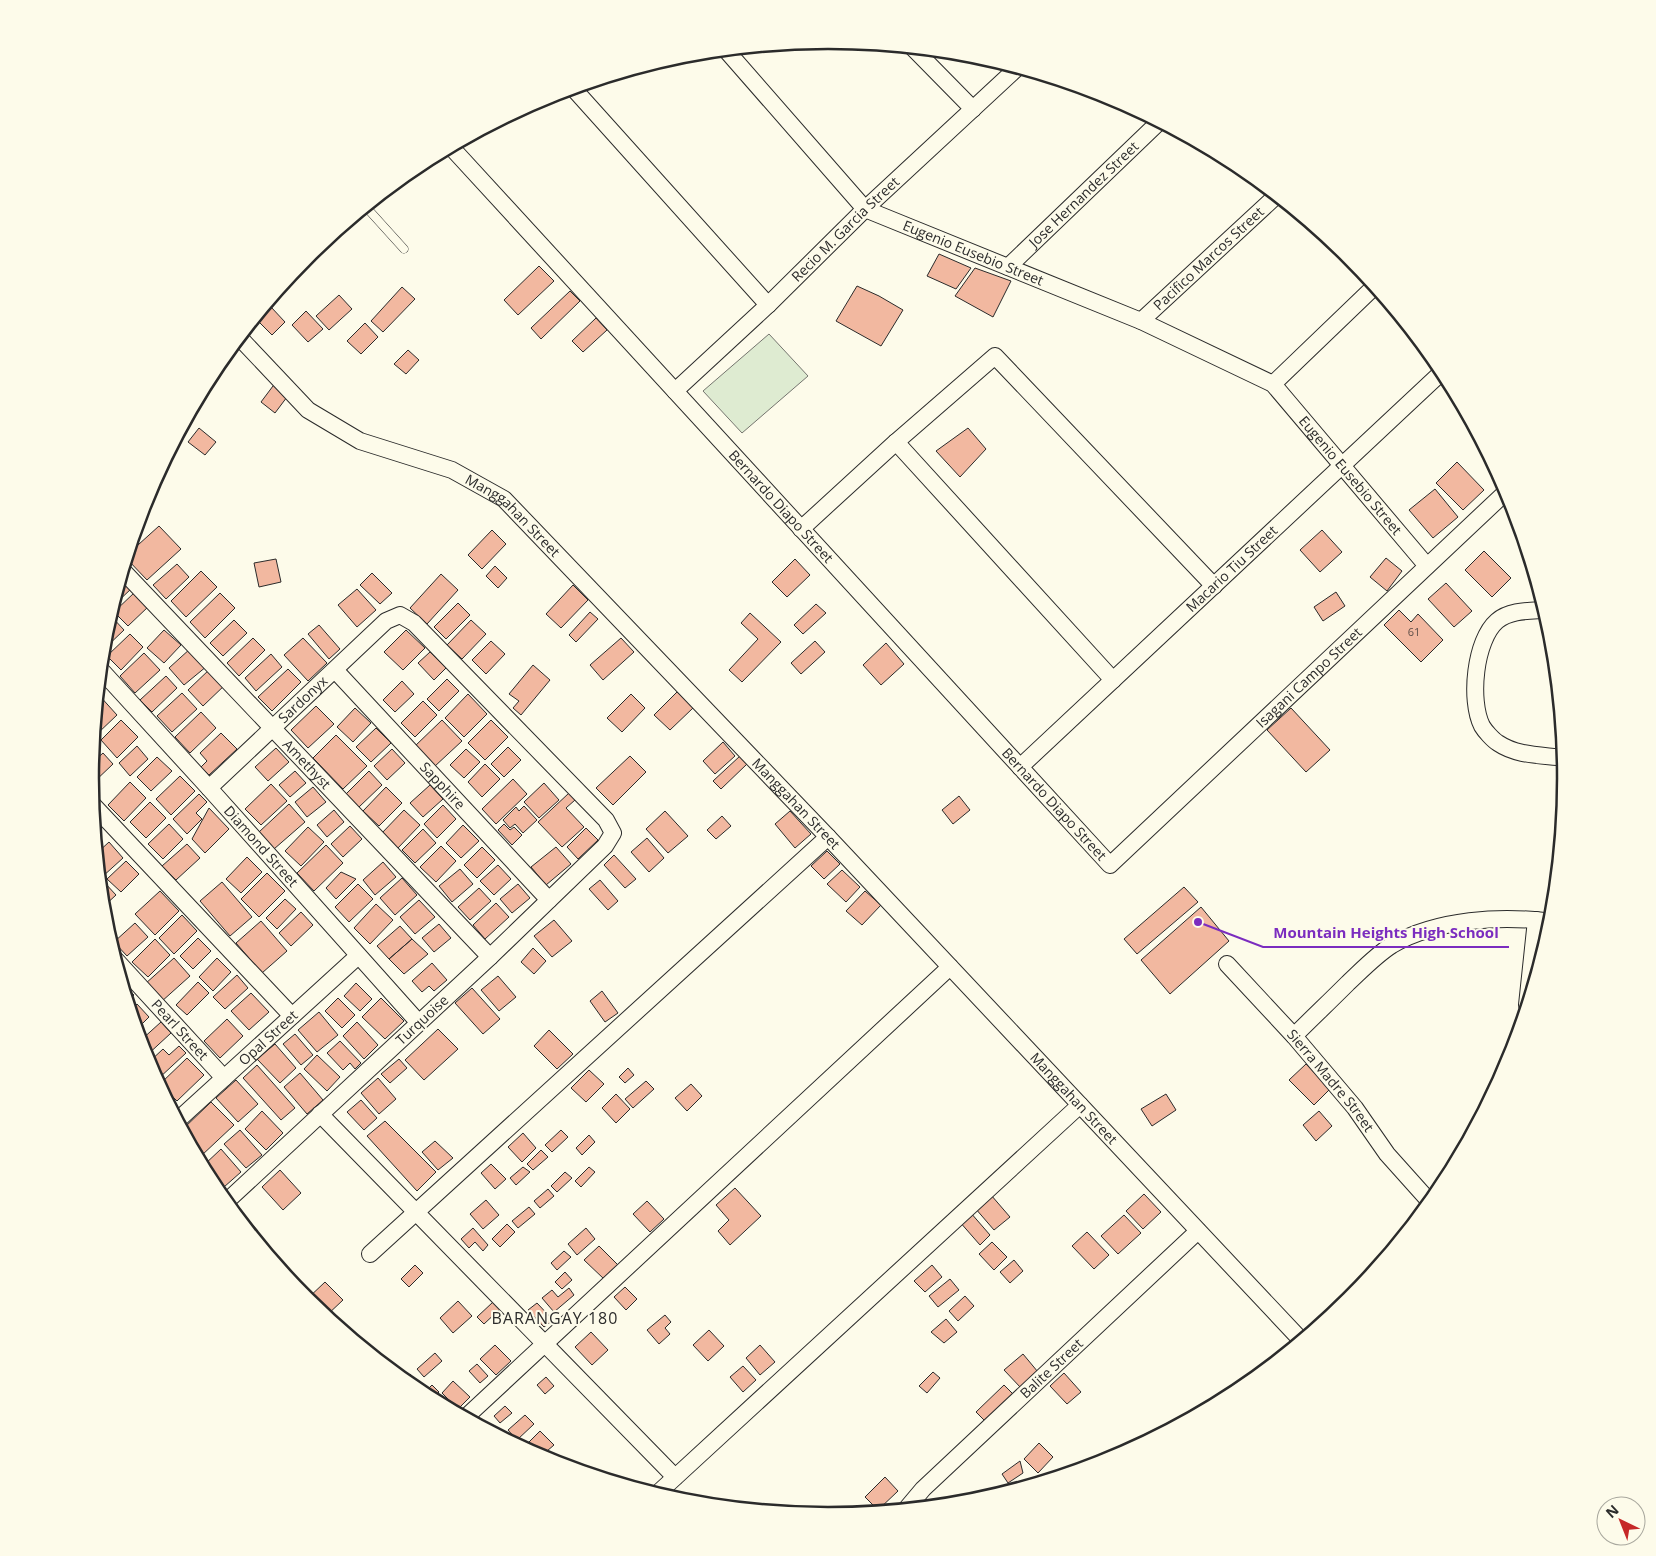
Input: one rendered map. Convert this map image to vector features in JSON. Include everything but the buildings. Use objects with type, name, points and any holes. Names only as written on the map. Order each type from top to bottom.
[{"type":"street","name":"Eugenio Eusebio Street","points":[[731,55],[865,208],[1141,321],[1273,384],[1427,566]]},
{"type":"street","points":[[920,55],[973,108]]},
{"type":"street","name":"Recio M. Garcia Street","points":[[675,391],[768,305],[865,208],[1012,73]]},
{"type":"street","points":[[578,93],[768,305]]},
{"type":"street","name":"Jose Hernandez Street","points":[[1008,267],[1155,126]]},
{"type":"street","name":"Bernardo Diapo Street","points":[[455,151],[1110,865]]},
{"type":"street","name":"Pacifico Marcos Street","points":[[1141,321],[1272,199]]},
{"type":"street","points":[[1273,384],[1370,290]]},
{"type":"street","name":"Manggahan Street","points":[[243,342],[308,410],[360,441],[452,470],[504,499],[828,837],[1297,1336]]},
{"type":"street","points":[[802,529],[896,442],[995,356],[1214,586]]},
{"type":"street","name":"Macario Tiu Street","points":[[1020,767],[1437,377]]},
{"type":"street","points":[[896,442],[1114,680]]},
{"type":"street","name":"Isagani Campo Street","points":[[1110,865],[1501,496]]},
{"type":"street","name":"Amethyst","points":[[128,576],[490,958]]},
{"type":"street","points":[[1537,611],[1516,612],[1498,620],[1485,637],[1477,668],[1476,700],[1482,726],[1497,742],[1519,753],[1557,757]]},
{"type":"street","name":"Sardonyx","points":[[209,788],[386,621],[400,615],[414,623],[606,820],[613,833]]},
{"type":"street","name":"Sapphire","points":[[335,670],[549,900]]},
{"type":"street","name":"Diamond Street","points":[[106,676],[418,1023]]},
{"type":"street","points":[[100,812],[292,1016]]},
{"type":"street","name":"Turquoise","points":[[232,1197],[490,958],[605,846],[613,833]]},
{"type":"street","points":[[370,1254],[828,837]]},
{"type":"street","points":[[1294,1036],[1363,969],[1392,946],[1433,928],[1486,919],[1543,921]]},
{"type":"street","name":"Opal Street","points":[[182,1116],[358,956]]},
{"type":"street","name":"Sierra Madre Street","points":[[1227,964],[1294,1036],[1355,1108],[1387,1154],[1425,1196]]},
{"type":"street","points":[[470,1414],[950,967]]},
{"type":"street","name":"Pearl Street","points":[[124,968],[224,1078]]},
{"type":"street","points":[[664,1488],[1080,1105]]},
{"type":"street","points":[[320,1114],[675,1477]]},
{"type":"street","name":"Balite Street","points":[[912,1502],[923,1489],[1198,1231]]},
{"type":"lane","points":[[370,211],[404,249]]},
{"type":"green space","points":[[769,334],[808,376],[742,433],[703,391]]},
{"type":"place","name":"Mountain Heights High School","points":[[1198,922]]},
{"type":"district","name":"BARANGAY 180","points":[[555,1318]]}]
